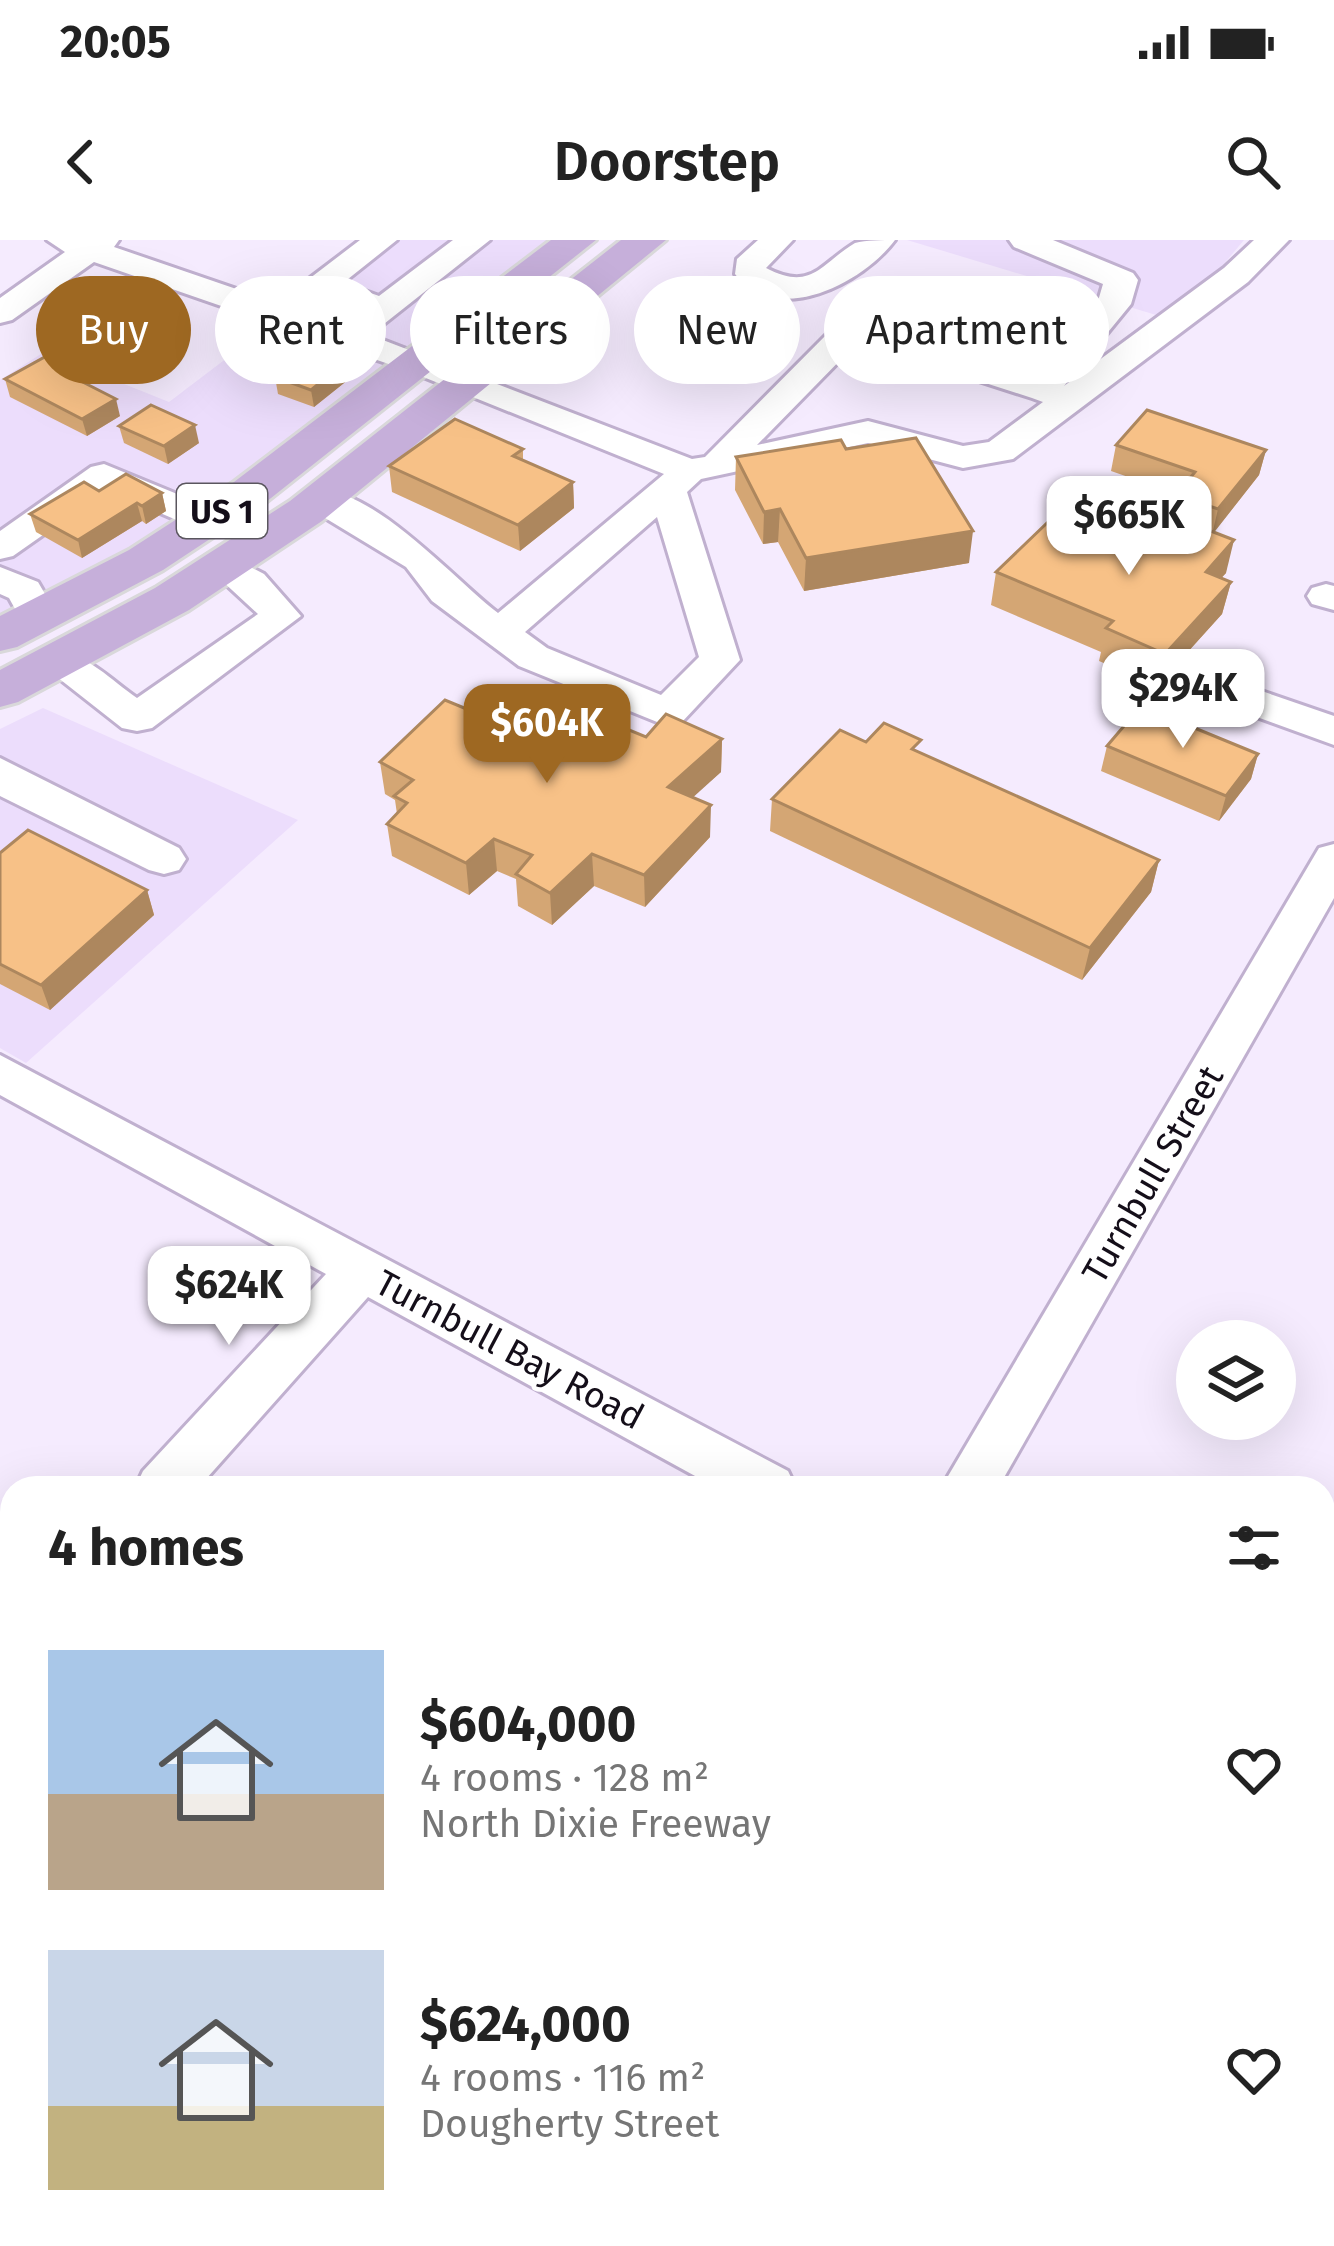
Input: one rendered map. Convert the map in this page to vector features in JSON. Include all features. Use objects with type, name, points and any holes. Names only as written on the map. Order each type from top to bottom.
[{"type":"main road","name":"US 1","points":[[530,276],[576,240]]},
{"type":"main road","name":"US 1","points":[[601,276],[646,240]]},
{"type":"main road","name":"US 1","points":[[20,627],[208,520],[410,369]]},
{"type":"main road","name":"US 1","points":[[0,691],[225,566],[320,499],[464,384]]},
{"type":"street","points":[[331,276],[381,240]]},
{"type":"street","points":[[386,307],[474,240]]},
{"type":"street","points":[[777,240],[749,266],[751,274],[806,290],[831,279],[879,240]]},
{"type":"street","points":[[1025,240],[1121,280],[1114,304],[1047,379],[1057,396]]},
{"type":"street","points":[[472,384],[691,474],[868,432],[963,457],[1000,451],[1057,396],[1236,275],[1273,240]]},
{"type":"street","points":[[0,313],[86,244],[215,291]]},
{"type":"street","points":[[500,631],[691,474],[847,333],[856,330],[1057,396]]},
{"type":"street","points":[[320,499],[363,520],[420,559],[446,593],[533,657],[667,713],[720,660],[691,474]]},
{"type":"street","points":[[0,548],[104,475],[208,520]]},
{"type":"street","points":[[58,662],[137,718],[281,616],[250,582],[225,566]]},
{"type":"street","points":[[0,579],[24,590],[20,627]]},
{"type":"street","points":[[1224,691],[1334,731]]},
{"type":"street","points":[[3,782],[164,859]]},
{"type":"street","name":"Turnbull Street","points":[[976,1476],[1334,859]]},
{"type":"street","name":"Turnbull Bay Road","points":[[0,1073],[746,1476]]},
{"type":"street","points":[[174,1476],[362,1269]]},
{"type":"shaded area","points":[[384,240],[559,240],[512,276],[410,276],[410,348],[386,340],[386,276],[335,276]]},
{"type":"shaded area","points":[[907,240],[1244,240],[1176,321],[1109,301],[1109,276],[1027,276]]},
{"type":"shaded area","points":[[36,357],[36,384],[124,384],[169,402],[215,367],[215,384],[371,384],[236,487],[133,553],[0,623],[0,380]]},
{"type":"shaded area","points":[[43,708],[298,820],[26,1063],[0,1048],[0,729]]},
{"type":"building","points":[[36,362],[36,384],[87,384],[116,399],[82,419],[5,379]]},
{"type":"building","points":[[151,405],[195,425],[164,446],[119,426]]},
{"type":"building","points":[[1147,410],[1266,450],[1218,509],[1176,495],[1195,472],[1116,445]]},
{"type":"building","points":[[455,419],[523,449],[513,456],[573,482],[518,525],[389,466]]},
{"type":"building","points":[[916,438],[973,531],[806,558],[780,509],[764,512],[736,457],[841,440],[846,449]]},
{"type":"building","points":[[126,474],[162,493],[78,540],[30,514],[84,482],[99,491]]},
{"type":"building","points":[[1172,516],[1234,540],[1206,572],[1231,582],[1165,654],[1106,628],[1113,621],[996,572],[1047,523],[1131,557]]},
{"type":"building","points":[[539,693],[646,737],[666,714],[722,739],[668,787],[711,805],[644,875],[592,854],[550,893],[516,874],[532,855],[494,839],[466,863],[387,824],[407,803],[394,796],[413,780],[380,762],[445,700],[469,710],[481,704],[501,706],[510,699],[525,704]]},
{"type":"building","points":[[1141,706],[1258,754],[1226,796],[1107,746]]},
{"type":"building","points":[[884,723],[921,740],[912,749],[1159,860],[1090,948],[772,799],[840,730],[866,742]]},
{"type":"building","points":[[28,830],[147,890],[41,985],[0,964],[0,853]]}]
